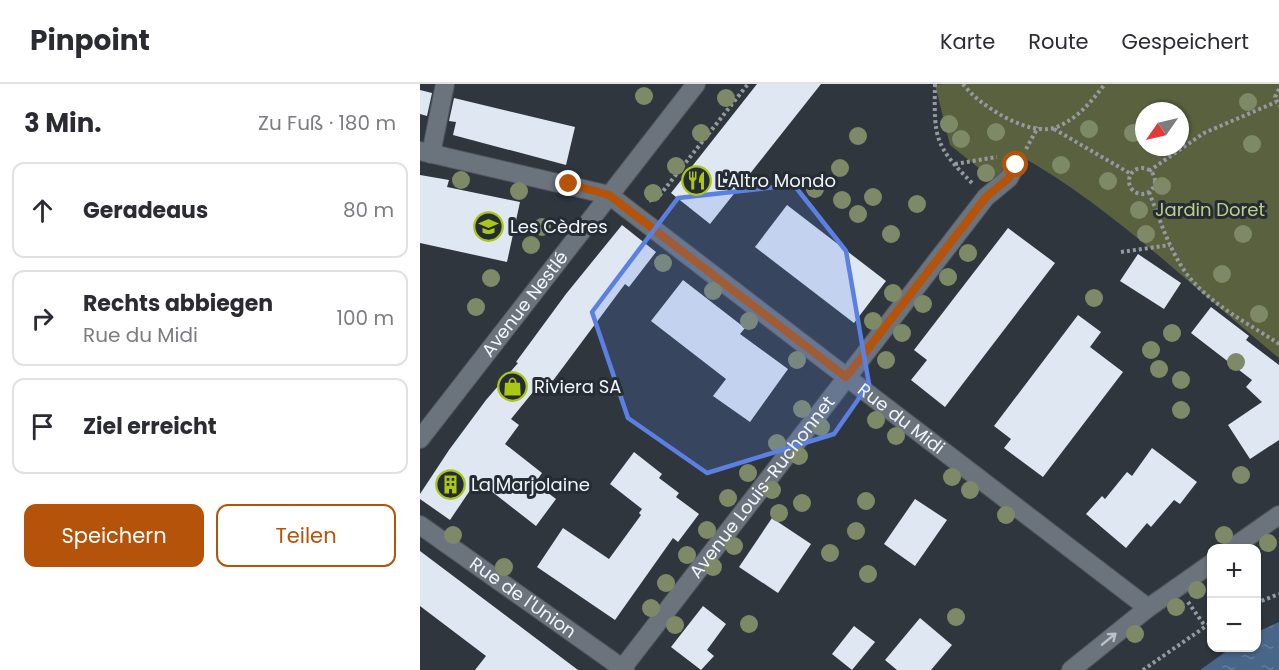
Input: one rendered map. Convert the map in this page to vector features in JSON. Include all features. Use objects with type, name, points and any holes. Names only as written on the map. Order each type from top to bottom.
[{"type":"street","points":[[426,153],[445,84]]},
{"type":"street","name":"Avenue Nestlé","points":[[420,439],[696,84]]},
{"type":"street","name":"Rue du Midi","points":[[426,153],[609,195],[1148,608]]},
{"type":"street","name":"Avenue Louis-Ruchonnet","points":[[622,669],[986,197],[1009,178],[1008,160]]},
{"type":"street","points":[[1239,544],[1279,515]]},
{"type":"street","name":"Rue de l'Union","points":[[420,525],[622,669]]},
{"type":"street","points":[[1071,670],[1148,608],[1207,567]]},
{"type":"path","points":[[643,205],[660,195],[748,84]]},
{"type":"path","points":[[935,84],[934,128],[943,151],[986,197]]},
{"type":"path","points":[[963,84],[971,95],[999,115],[1038,127],[1054,128],[1131,174]]},
{"type":"path","points":[[1054,128],[1086,108],[1105,84]]},
{"type":"path","points":[[1149,171],[1204,133],[1278,104],[1279,89]]},
{"type":"path","points":[[955,164],[1008,160]]},
{"type":"path","points":[[1140,168],[1149,171],[1155,182],[1149,192],[1139,194],[1131,188],[1131,174],[1140,168]]},
{"type":"path","points":[[1149,192],[1170,245],[1186,273],[1199,287],[1279,344]]},
{"type":"path","points":[[1121,252],[1170,245]]},
{"type":"path","points":[[1261,601],[1279,594]]},
{"type":"path","points":[[1143,670],[1205,626],[1185,598]]},
{"type":"highlighted area","points":[[794,185],[846,251],[869,384],[834,434],[707,473],[628,418],[592,312],[678,198]]},
{"type":"green space","name":"Jardin Doret","points":[[1279,84],[1279,358],[1120,224],[1053,175],[1017,154],[995,181],[950,145],[935,85]]},
{"type":"water","points":[[1279,622],[1279,670],[1200,670],[1225,652],[1261,652],[1261,630]]},
{"type":"building","points":[[757,84],[821,84],[710,224],[671,193]]},
{"type":"building","points":[[420,90],[432,93],[427,116],[420,114]]},
{"type":"building","points":[[454,98],[575,127],[566,165],[453,135],[456,122],[449,121]]},
{"type":"building","points":[[420,175],[449,180],[447,187],[520,202],[507,262],[420,243]]},
{"type":"building","points":[[787,205],[886,281],[854,323],[755,247]]},
{"type":"building","points":[[622,225],[656,252],[629,287],[625,284],[549,386],[542,381],[511,419],[519,425],[505,444],[542,473],[535,483],[556,499],[536,526],[477,480],[450,520],[420,499],[420,494],[486,400],[518,363],[516,362],[566,294]]},
{"type":"building","points":[[1008,228],[1055,263],[945,407],[911,380],[927,360],[914,350]]},
{"type":"building","points":[[1138,254],[1181,283],[1164,309],[1120,281]]},
{"type":"building","points":[[683,280],[745,328],[740,334],[788,369],[750,422],[713,396],[726,379],[651,321]]},
{"type":"building","points":[[1211,307],[1249,336],[1246,340],[1279,365],[1279,440],[1250,459],[1228,425],[1262,402],[1246,387],[1252,380],[1191,333]]},
{"type":"building","points":[[1078,315],[1101,332],[1090,347],[1123,372],[1043,477],[1004,448],[1011,439],[994,426]]},
{"type":"building","points":[[1152,448],[1197,482],[1180,504],[1174,500],[1151,527],[1147,523],[1126,548],[1086,514],[1102,496],[1105,499],[1127,472],[1132,476]]},
{"type":"building","points":[[634,452],[662,474],[659,478],[679,493],[676,497],[699,514],[678,542],[673,538],[615,620],[537,567],[563,528],[609,559],[641,515],[639,513],[642,509],[610,484]]},
{"type":"building","points":[[915,499],[947,520],[915,566],[884,544]]},
{"type":"building","points":[[772,518],[811,544],[778,593],[739,567]]},
{"type":"building","points":[[420,551],[578,670],[475,670],[486,656],[420,606]]},
{"type":"building","points":[[703,606],[726,624],[707,650],[714,656],[701,670],[671,647]]},
{"type":"building","points":[[920,618],[952,645],[931,670],[897,670],[885,660]]},
{"type":"building","points":[[854,626],[875,642],[852,670],[832,654]]},
{"type":"place","name":"L'Altro Mondo","points":[[696,181]]},
{"type":"place","name":"Les Cèdres","points":[[489,227]]},
{"type":"place","name":"Riviera SA","points":[[513,387]]},
{"type":"place","name":"La Marjolaine","points":[[450,485]]},
{"type":"route","points":[[569,184],[609,195],[846,377],[986,197],[1009,178],[1016,165]]}]
